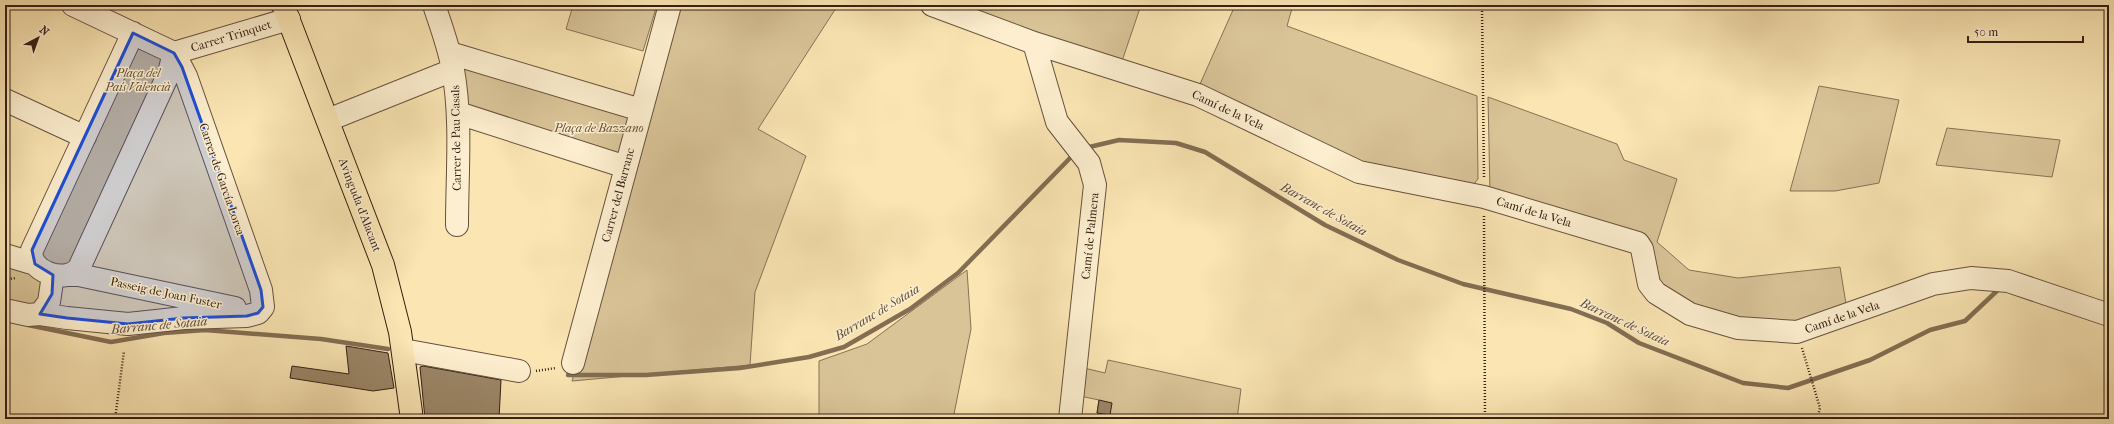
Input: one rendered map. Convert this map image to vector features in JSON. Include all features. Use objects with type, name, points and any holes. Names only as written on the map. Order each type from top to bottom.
[{"type":"highway","name":"Avinguda d'Alacant","points":[[286,12],[383,265],[403,350],[411,412]]},
{"type":"street","points":[[54,271],[82,260],[169,73],[174,53],[133,32],[73,5]]},
{"type":"street","name":"Carrer de Pau Casals","points":[[434,5],[452,62],[458,113],[457,225]]},
{"type":"street","name":"Carrer del Barranc","points":[[573,363],[670,5]]},
{"type":"street","name":"Camí de la Vela","points":[[932,5],[1034,43],[1198,95],[1359,172],[1484,196],[1638,243],[1642,249],[1649,284],[1656,293],[1690,314],[1738,328],[1797,332],[1933,284],[1972,278],[2008,281],[2109,315]]},
{"type":"street","name":"Carrer Trinquet","points":[[174,53],[286,12]]},
{"type":"street","points":[[54,271],[31,255],[32,250],[133,32]]},
{"type":"street","name":"Camí de Palmera","points":[[1034,43],[1057,122],[1089,163],[1095,185],[1070,419]]},
{"type":"street","name":"Carrer de García Lorca","points":[[174,53],[186,76],[261,290],[260,310]]},
{"type":"street","points":[[328,120],[452,62],[641,110]]},
{"type":"street","points":[[5,100],[85,137]]},
{"type":"street","points":[[458,113],[626,167]]},
{"type":"street","name":"Passeig de Joan Fuster","points":[[5,255],[54,271],[260,310]]},
{"type":"street","points":[[40,314],[45,309],[52,294],[54,271]]},
{"type":"street","points":[[5,310],[28,315],[40,314],[128,324],[184,318],[236,317],[260,310]]},
{"type":"street","points":[[403,350],[519,371]]},
{"type":"path","points":[[1482,5],[1485,419]]},
{"type":"path","points":[[1797,332],[1820,408],[1817,419]]},
{"type":"path","points":[[115,419],[124,351]]},
{"type":"path","points":[[519,371],[543,371],[573,363]]},
{"type":"highlighted area","points":[[133,33],[174,53],[182,67],[261,290],[263,307],[258,313],[247,316],[184,318],[128,324],[40,314],[52,294],[53,275],[35,264],[32,250]]},
{"type":"green space","points":[[559,5],[657,5],[643,51],[566,29],[572,9]]},
{"type":"green space","points":[[681,5],[838,5],[758,129],[806,156],[755,292],[750,365],[572,381]]},
{"type":"green space","points":[[954,5],[1141,5],[1120,67]]},
{"type":"green space","points":[[1216,5],[1293,5],[1287,26],[1477,96],[1478,179],[1470,189],[1369,171],[1200,84],[1233,10]]},
{"type":"green space","name":"Plaça del País Valencià","points":[[140,46],[164,57],[73,267],[51,269],[39,253],[130,52]]},
{"type":"green space","name":"Plaça de Bazzano","points":[[464,66],[629,117],[619,153],[616,155],[467,110]]},
{"type":"green space","points":[[1819,86],[1899,100],[1879,183],[1835,191],[1790,191]]},
{"type":"green space","points":[[1488,97],[1617,144],[1624,160],[1677,179],[1657,242],[1689,270],[1738,278],[1840,267],[1848,316],[1789,325],[1724,321],[1663,294],[1650,260],[1490,194]]},
{"type":"green space","points":[[1947,128],[2060,140],[2052,177],[1936,165]]},
{"type":"green space","points":[[5,263],[38,277],[44,283],[36,304],[5,303]]},
{"type":"green space","points":[[967,270],[971,329],[953,419],[819,419],[819,361],[867,344]]},
{"type":"green space","points":[[1108,360],[1241,389],[1237,419],[1134,419],[1097,413],[1099,400],[1080,396],[1084,368],[1105,373]]},
{"type":"building","points":[[346,346],[388,353],[394,388],[373,391],[290,378],[292,366],[349,374]]},
{"type":"building","points":[[423,366],[501,380],[499,419],[425,419],[420,367]]},
{"type":"building","points":[[1099,400],[1112,403],[1110,415],[1097,413]]},
{"type":"waterway","name":"Barranc de Sotaia","points":[[1085,148],[1119,140],[1176,143],[1205,152],[1325,225],[1398,260],[1463,284],[1571,309],[1607,323],[1639,343],[1743,383],[1788,388],[1870,360],[1930,330],[1965,321],[1999,289]]},
{"type":"waterway","name":"Barranc de Sotaia","points":[[568,375],[646,375],[740,368],[809,357],[844,347],[910,309],[958,273],[1072,156]]},
{"type":"waterway","name":"Barranc de Sotaia","points":[[28,325],[111,342],[164,333],[205,330],[321,339],[388,349]]}]
